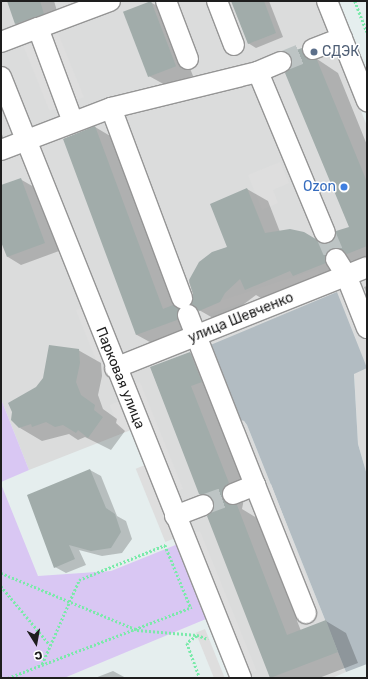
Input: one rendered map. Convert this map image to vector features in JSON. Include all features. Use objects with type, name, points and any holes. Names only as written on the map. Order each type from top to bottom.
[{"type":"street","points":[[1,42],[110,1]]},
{"type":"street","points":[[166,1],[188,59]]},
{"type":"street","points":[[217,1],[234,45]]},
{"type":"street","points":[[327,1],[367,101]]},
{"type":"street","points":[[38,28],[73,122]]},
{"type":"street","points":[[313,49],[342,38]]},
{"type":"street","points":[[1,150],[111,108],[258,72],[281,62]]},
{"type":"street","points":[[258,72],[326,233]]},
{"type":"street","name":"Парковая улица","points":[[1,76],[27,139],[115,368],[241,678]]},
{"type":"street","points":[[111,108],[185,307],[306,613]]},
{"type":"street","points":[[341,267],[367,328]]},
{"type":"street","name":"улица Шевченко","points":[[115,368],[197,336],[341,267],[367,267]]},
{"type":"street","points":[[233,494],[256,485]]},
{"type":"street","points":[[175,516],[203,505]]},
{"type":"path","points":[[355,1],[367,32]]},
{"type":"path","points":[[42,664],[79,580],[165,545],[191,608]]},
{"type":"path","points":[[1,573],[137,630],[197,635],[216,641]]},
{"type":"path","points":[[1,586],[50,645]]},
{"type":"path","points":[[8,678],[42,664],[137,630],[210,600]]},
{"type":"path","points":[[197,635],[187,644],[200,678]]},
{"type":"shaded area","points":[[1,1],[317,1],[367,126],[367,475],[358,444],[354,373],[242,419],[247,425],[346,672],[332,678],[246,678],[1,63]]},
{"type":"shaded area","points":[[58,33],[84,97],[50,111],[24,47]]},
{"type":"shaded area","points":[[1,102],[131,430],[29,470],[1,399]]},
{"type":"shaded area","points":[[280,162],[289,183],[273,190],[278,203],[262,210],[248,175]]},
{"type":"shaded area","points":[[318,269],[321,278],[204,316],[201,307]]},
{"type":"shaded area","points":[[337,292],[367,368],[354,374],[358,444],[367,475],[367,664],[346,672],[247,425],[244,421],[236,418],[208,346]]},
{"type":"shaded area","points":[[86,306],[107,358],[97,362],[76,310]]},
{"type":"shaded area","points":[[140,382],[183,489],[173,493],[130,386]]},
{"type":"shaded area","points":[[1,399],[29,470],[1,482]]},
{"type":"shaded area","points":[[120,401],[131,429],[120,433],[110,405]]},
{"type":"shaded area","points":[[145,465],[175,538],[165,542],[136,469]]},
{"type":"shaded area","points":[[1,484],[38,576],[111,571],[178,544],[206,619],[64,678],[1,678]]},
{"type":"shaded area","points":[[271,484],[317,603],[305,607],[260,488]]},
{"type":"shaded area","points":[[200,531],[257,671],[246,675],[190,535]]},
{"type":"shaded area","points":[[205,629],[225,678],[214,678],[196,633]]},
{"type":"building","points":[[7,1],[40,1],[44,14],[15,24]]},
{"type":"building","points":[[151,1],[176,66],[148,77],[123,12]]},
{"type":"building","points":[[231,1],[264,1],[276,33],[248,44]]},
{"type":"building","points":[[302,48],[306,58],[317,60],[367,182],[367,246],[347,254],[341,249],[330,249],[326,254],[326,263],[293,276],[290,271],[245,290],[240,279],[225,293],[220,302],[199,311],[191,304],[193,294],[189,280],[199,262],[212,252],[227,247],[210,204],[247,188],[265,233],[290,229],[304,232],[324,244],[334,240],[336,231],[349,227],[285,73],[292,64],[288,53]]},
{"type":"building","points":[[95,126],[163,309],[173,305],[179,309],[177,320],[136,335],[63,139]]},
{"type":"building","points":[[21,178],[45,243],[7,257],[1,242],[1,185]]},
{"type":"building","points":[[49,345],[79,349],[80,363],[76,382],[81,395],[95,405],[94,410],[103,417],[88,438],[78,430],[76,433],[63,425],[55,427],[46,422],[32,427],[31,424],[19,428],[11,420],[12,412],[8,403],[36,387],[43,378]]},
{"type":"building","points":[[190,352],[202,382],[191,386],[229,483],[224,487],[222,498],[226,503],[237,505],[287,635],[326,620],[338,652],[270,678],[207,516],[212,512],[214,501],[210,496],[199,494],[150,367]]},
{"type":"building","points":[[90,469],[106,508],[115,514],[121,532],[111,548],[91,551],[69,545],[75,559],[54,568],[27,495]]},
{"type":"tunnel","points":[[281,62],[313,49]]},
{"type":"tunnel","points":[[325,233],[336,259]]},
{"type":"tunnel","points":[[203,505],[233,494]]},
{"type":"place","name":"СДЭК","points":[[314,52]]},
{"type":"place","name":"Ozon","points":[[344,187]]}]
